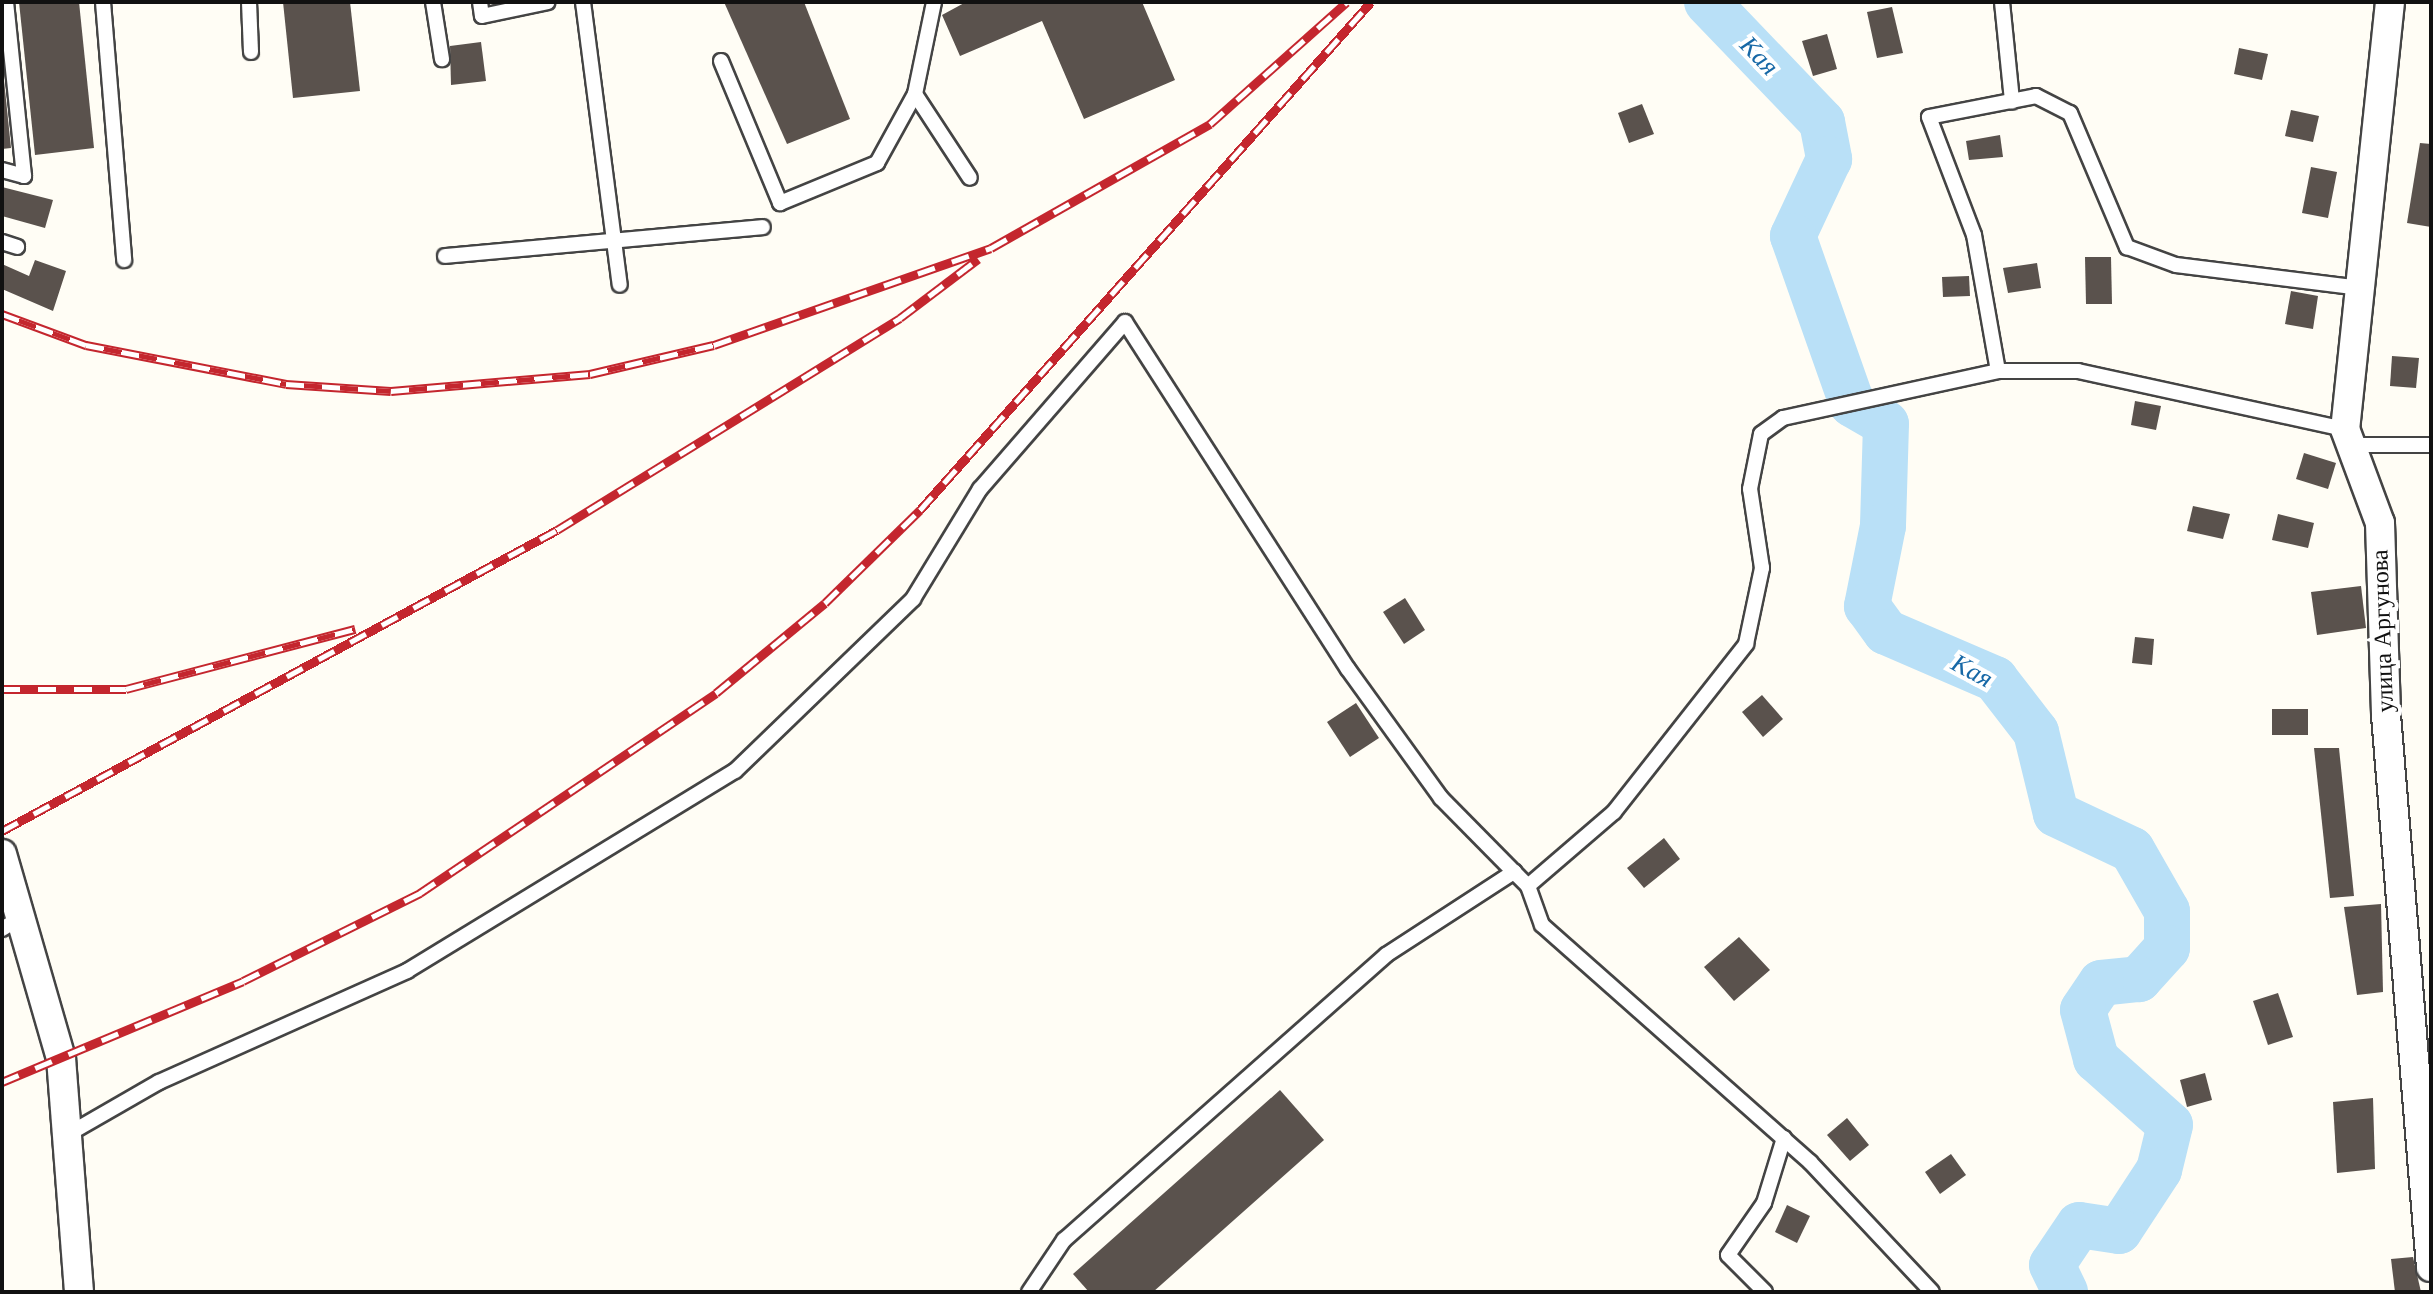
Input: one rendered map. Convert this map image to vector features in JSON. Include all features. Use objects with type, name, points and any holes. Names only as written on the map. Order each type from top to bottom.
[{"type":"street","name":"улица Аргунова","points":[[2390,2],[2348,437],[2380,523],[2386,715],[2431,1267]]},
{"type":"street","points":[[2,854],[11,923],[61,1058],[72,1132],[79,1292]]},
{"type":"lane","points":[[2,170],[24,176],[6,2]]},
{"type":"lane","points":[[103,2],[124,260]]},
{"type":"lane","points":[[249,2],[251,52]]},
{"type":"lane","points":[[433,2],[442,59]]},
{"type":"lane","points":[[480,2],[482,16],[548,2]]},
{"type":"lane","points":[[583,2],[620,285]]},
{"type":"lane","points":[[721,61],[780,203],[877,163],[915,94],[934,2]]},
{"type":"lane","points":[[2002,2],[2012,101]]},
{"type":"lane","points":[[915,94],[970,178]]},
{"type":"lane","points":[[1998,371],[1974,235],[1929,117],[2036,96],[2070,113],[2127,247],[2176,265],[2361,288]]},
{"type":"lane","points":[[445,256],[763,227]]},
{"type":"lane","points":[[2,242],[17,247]]},
{"type":"lane","points":[[72,1132],[159,1082],[407,971],[735,771],[913,599],[980,489],[1125,322],[1348,669],[1441,798],[1528,886],[1542,925],[1784,1138],[1932,1292]]},
{"type":"lane","points":[[1528,886],[1614,812],[1746,644],[1762,568],[1750,489],[1761,434],[1783,418],[1998,371],[2078,371],[2348,437],[2431,445]]},
{"type":"lane","points":[[1029,1292],[1064,1240],[1192,1121],[1386,955],[1514,872]]},
{"type":"lane","points":[[1765,1292],[1728,1255],[1764,1203],[1784,1138]]},
{"type":"building","points":[[19,2],[79,2],[94,148],[35,155]]},
{"type":"building","points":[[283,2],[350,2],[360,91],[293,98]]},
{"type":"building","points":[[724,2],[804,2],[850,119],[787,144]]},
{"type":"building","points":[[966,2],[1142,2],[1175,80],[1084,119],[1042,21],[960,56],[942,15]]},
{"type":"building","points":[[1892,7],[1903,53],[1877,58],[1867,12]]},
{"type":"building","points":[[1827,34],[1837,69],[1813,76],[1802,41]]},
{"type":"building","points":[[481,42],[486,81],[451,85],[450,46]]},
{"type":"building","points":[[2239,48],[2268,54],[2262,80],[2234,74]]},
{"type":"building","points":[[2,61],[11,148],[2,149]]},
{"type":"building","points":[[1642,104],[1654,134],[1629,143],[1618,113]]},
{"type":"building","points":[[2291,110],[2319,116],[2313,142],[2285,136]]},
{"type":"building","points":[[2000,135],[2003,157],[1969,160],[1966,141]]},
{"type":"building","points":[[2420,143],[2431,144],[2431,227],[2407,223]]},
{"type":"building","points":[[2311,167],[2337,172],[2328,218],[2302,213]]},
{"type":"building","points":[[2,187],[53,200],[45,228],[2,216]]},
{"type":"building","points":[[2085,257],[2111,257],[2112,304],[2086,304]]},
{"type":"building","points":[[35,260],[66,271],[53,311],[2,289],[2,264],[29,276]]},
{"type":"building","points":[[2037,263],[2041,288],[2008,293],[2003,268]]},
{"type":"building","points":[[1969,276],[1970,296],[1943,297],[1942,277]]},
{"type":"building","points":[[2291,291],[2318,296],[2313,329],[2285,324]]},
{"type":"building","points":[[2392,356],[2419,358],[2416,388],[2390,386]]},
{"type":"building","points":[[2135,401],[2161,406],[2156,430],[2131,425]]},
{"type":"building","points":[[2304,453],[2336,463],[2328,489],[2296,479]]},
{"type":"building","points":[[2193,506],[2230,514],[2223,539],[2187,531]]},
{"type":"building","points":[[2278,514],[2314,523],[2308,548],[2272,540]]},
{"type":"building","points":[[2361,586],[2366,628],[2317,635],[2311,592]]},
{"type":"building","points":[[1405,598],[1425,630],[1404,644],[1383,612]]},
{"type":"building","points":[[2135,637],[2154,639],[2152,665],[2132,663]]},
{"type":"building","points":[[1762,695],[1783,719],[1763,737],[1742,712]]},
{"type":"building","points":[[1356,703],[1379,738],[1350,757],[1327,722]]},
{"type":"building","points":[[2272,709],[2308,709],[2308,735],[2272,735]]},
{"type":"building","points":[[2314,748],[2339,748],[2354,896],[2330,898]]},
{"type":"building","points":[[1664,838],[1680,859],[1644,888],[1627,868]]},
{"type":"building","points":[[2381,904],[2383,992],[2357,995],[2344,907]]},
{"type":"building","points":[[1739,937],[1770,970],[1734,1001],[1704,967]]},
{"type":"building","points":[[2278,993],[2293,1037],[2268,1045],[2253,1001]]},
{"type":"building","points":[[2205,1073],[2212,1100],[2187,1107],[2180,1080]]},
{"type":"building","points":[[1280,1090],[1324,1140],[1153,1292],[1089,1292],[1073,1274]]},
{"type":"building","points":[[2373,1098],[2375,1169],[2337,1173],[2333,1102]]},
{"type":"building","points":[[1847,1118],[1869,1145],[1850,1161],[1827,1135]]},
{"type":"building","points":[[1951,1154],[1966,1175],[1940,1194],[1925,1172]]},
{"type":"building","points":[[1787,1205],[1810,1216],[1797,1243],[1775,1232]]},
{"type":"building","points":[[2413,1257],[2421,1292],[2395,1292],[2391,1259]]},
{"type":"waterway","name":"Кая","points":[[1707,2],[1822,122],[1829,159],[1793,236],[1852,404],[1886,424],[1883,526],[1867,606],[1886,632],[1995,679],[2036,732],[2056,814],[2132,850],[2167,911],[2167,948],[2139,979],[2101,983],[2083,1010],[2096,1059],[2170,1125],[2159,1170],[2119,1231],[2079,1225],[2052,1265],[2065,1292]]},
{"type":"railway","points":[[2,314],[86,345],[286,384],[391,391],[590,374],[714,345],[991,248],[1210,124],[1347,2]]},
{"type":"railway","points":[[2,1082],[243,981],[420,893],[716,693],[825,603],[920,510],[1371,2]]},
{"type":"railway","points":[[2,831],[557,530],[900,318],[978,259]]},
{"type":"railway","points":[[2,689],[126,689],[355,629]]}]
